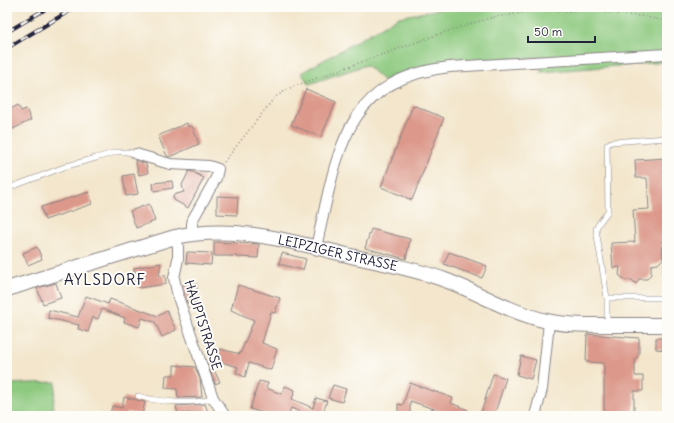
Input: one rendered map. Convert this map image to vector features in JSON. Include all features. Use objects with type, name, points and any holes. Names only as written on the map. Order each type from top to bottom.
[{"type":"street","points":[[316,247],[338,157],[347,132],[367,103],[396,81],[419,72],[450,67],[667,54]]},
{"type":"street","points":[[136,154],[170,164],[209,166],[218,169],[216,178],[193,219],[192,234]]},
{"type":"street","name":"LEIPZIGER STRASSE","points":[[7,289],[175,237],[213,232],[257,234],[431,275],[456,284],[521,313],[549,322],[607,325],[667,325]]},
{"type":"street","name":"HAUPTSTRASSE","points":[[175,237],[178,253],[174,278],[181,308],[213,398],[225,416]]},
{"type":"street","points":[[535,416],[542,389],[549,322]]},
{"type":"lane","points":[[607,325],[607,298],[596,229],[598,223],[608,211],[607,145],[611,142],[667,138]]},
{"type":"lane","points":[[14,186],[67,166],[116,152],[136,154]]},
{"type":"lane","points":[[667,263],[665,272],[667,325]]},
{"type":"lane","points":[[607,298],[666,298]]},
{"type":"lane","points":[[138,396],[152,400],[170,402],[205,400],[213,398]]},
{"type":"path","points":[[218,169],[275,97],[292,87],[445,32],[492,17],[536,11],[588,11],[667,20]]},
{"type":"green space","points":[[451,7],[667,7],[667,62],[541,72],[543,57],[466,62],[430,65],[407,71],[384,81],[366,65],[309,84],[301,73],[399,17]]},
{"type":"green space","points":[[56,382],[52,416],[7,416],[7,384]]},
{"type":"building","points":[[306,89],[336,102],[321,137],[291,125]]},
{"type":"building","points":[[18,105],[21,111],[26,109],[31,120],[7,132],[7,111]]},
{"type":"building","points":[[413,105],[444,118],[412,200],[381,187]]},
{"type":"building","points":[[187,123],[188,127],[192,126],[199,144],[169,157],[167,156],[158,136]]},
{"type":"building","points":[[667,158],[667,240],[662,241],[663,259],[658,264],[651,265],[651,274],[647,279],[639,279],[636,284],[632,280],[625,280],[619,275],[620,267],[613,268],[611,243],[635,242],[633,210],[649,209],[647,178],[636,178],[635,160]]},
{"type":"building","points":[[135,160],[146,164],[148,173],[139,175]]},
{"type":"building","points":[[189,171],[204,178],[188,208],[174,200],[173,195],[184,192],[182,185]]},
{"type":"building","points":[[134,174],[138,194],[126,196],[123,176]]},
{"type":"building","points":[[172,181],[173,188],[154,191],[153,183]]},
{"type":"building","points":[[89,192],[92,204],[45,220],[41,207]]},
{"type":"building","points":[[217,196],[238,197],[237,215],[217,214]]},
{"type":"building","points":[[149,204],[155,221],[136,228],[130,211]]},
{"type":"building","points":[[371,229],[410,239],[406,259],[365,248]]},
{"type":"building","points":[[214,242],[259,244],[258,258],[214,256]]},
{"type":"building","points":[[37,247],[42,259],[28,265],[23,253]]},
{"type":"building","points":[[187,252],[212,253],[211,265],[186,263]]},
{"type":"building","points":[[449,252],[487,266],[482,278],[444,264]]},
{"type":"building","points":[[282,253],[306,259],[303,270],[279,264]]},
{"type":"building","points":[[161,263],[159,276],[165,275],[166,284],[139,288],[134,275],[134,268]]},
{"type":"building","points":[[56,283],[61,298],[43,304],[37,288]]},
{"type":"building","points":[[197,284],[197,303],[187,303],[182,285]]},
{"type":"building","points":[[238,285],[280,298],[275,313],[271,312],[262,343],[277,349],[271,370],[249,363],[245,377],[236,373],[238,367],[218,361],[220,349],[240,354],[254,320],[231,310]]},
{"type":"building","points":[[86,296],[108,304],[110,299],[158,316],[167,311],[176,330],[162,337],[155,322],[142,318],[139,327],[124,322],[125,318],[102,309],[98,319],[93,317],[88,332],[78,329],[79,325],[48,318],[49,310],[78,317]]},
{"type":"building","points":[[587,334],[639,338],[639,354],[635,360],[635,376],[643,376],[643,391],[634,391],[634,416],[604,416],[604,363],[586,362]]},
{"type":"building","points":[[656,338],[667,338],[667,350],[656,349]]},
{"type":"building","points":[[521,356],[536,360],[531,379],[517,375]]},
{"type":"building","points":[[210,362],[220,382],[215,384],[208,364]]},
{"type":"building","points":[[174,365],[195,367],[200,379],[202,397],[178,398],[177,389],[165,388],[166,375],[174,375]]},
{"type":"building","points":[[493,374],[506,378],[494,416],[480,416]]},
{"type":"building","points":[[259,381],[268,383],[266,388],[282,394],[285,386],[295,390],[292,399],[313,408],[316,398],[327,401],[322,416],[311,416],[291,408],[288,416],[273,416],[250,409]]},
{"type":"building","points":[[410,383],[453,398],[451,403],[468,410],[466,416],[455,416],[410,401],[410,416],[398,416],[398,404],[403,405]]},
{"type":"building","points":[[333,385],[346,389],[342,402],[328,398]]},
{"type":"building","points":[[124,397],[145,402],[142,415],[127,412],[126,416],[110,414],[112,406],[122,408]]},
{"type":"building","points":[[205,404],[208,412],[178,414],[176,406]]},
{"type":"railway","points":[[7,32],[49,7]]},
{"type":"railway","points":[[7,48],[76,7]]},
{"type":"district","name":"AYLSDORF","points":[[105,279]]}]
